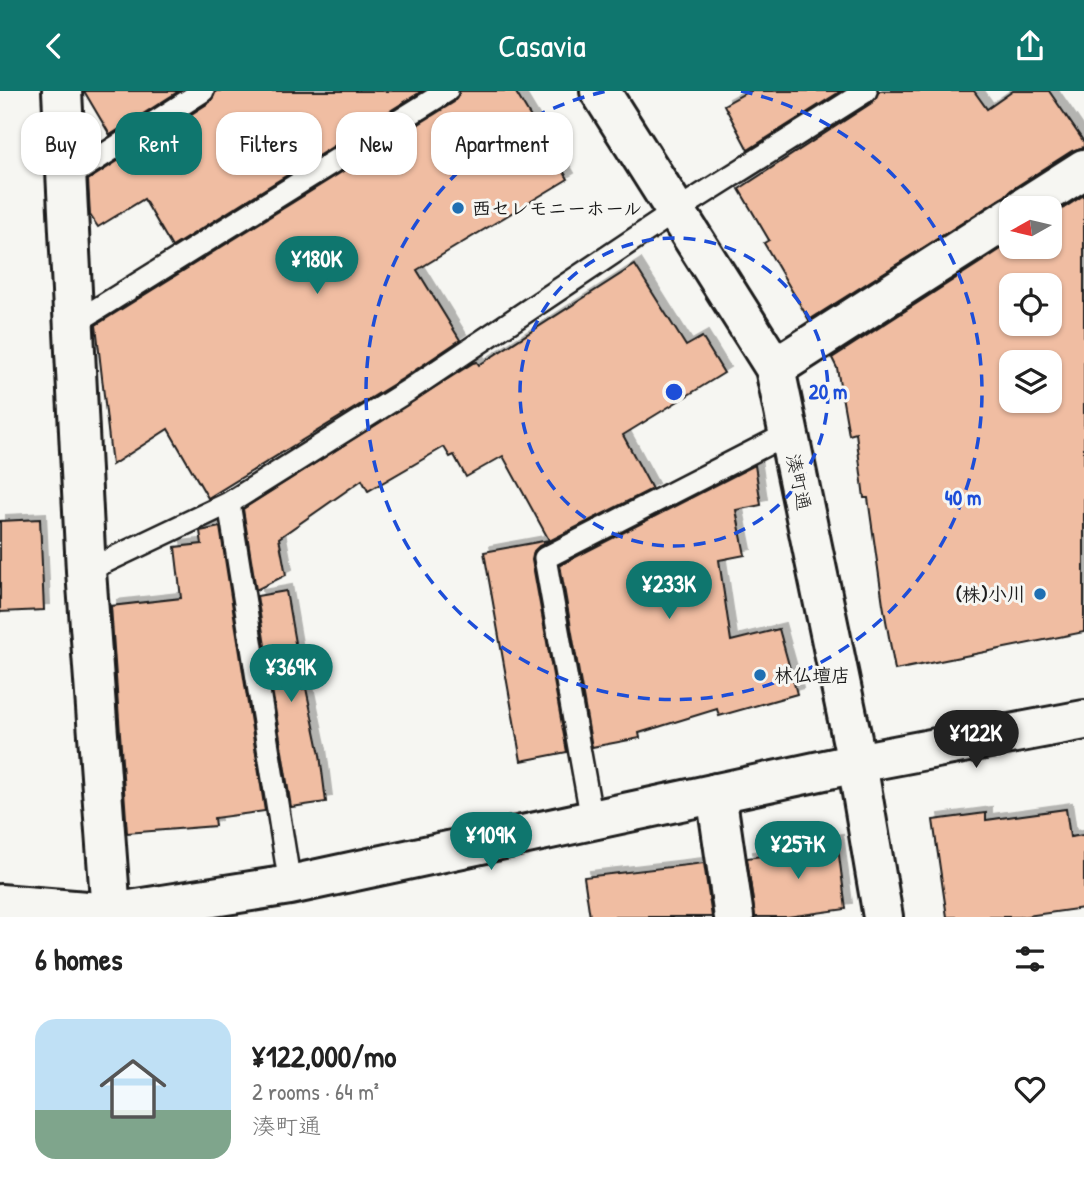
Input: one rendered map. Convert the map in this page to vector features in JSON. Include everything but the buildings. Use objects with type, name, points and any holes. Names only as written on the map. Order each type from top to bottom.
[{"type":"street","points":[[62,91],[86,571],[111,915]]},
{"type":"street","name":"湊町通","points":[[600,91],[775,368],[858,763],[883,917]]},
{"type":"street","points":[[1042,196],[1084,169]]},
{"type":"street","points":[[775,368],[999,224]]},
{"type":"street","points":[[0,904],[111,915],[290,885],[858,763],[1084,720]]},
{"type":"street","points":[[716,793],[734,917]]},
{"type":"lane","points":[[66,179],[203,91]]},
{"type":"lane","points":[[73,324],[447,91]]},
{"type":"lane","points":[[86,571],[229,503],[409,390],[676,211],[866,91]]},
{"type":"lane","points":[[592,820],[545,558],[789,433]]},
{"type":"lane","points":[[229,503],[290,885]]},
{"type":"place","name":"西セレモニーホール","points":[[458,208]]},
{"type":"place","name":"(株)小川","points":[[1040,594]]},
{"type":"place","name":"林仏壇店","points":[[760,675]]}]
